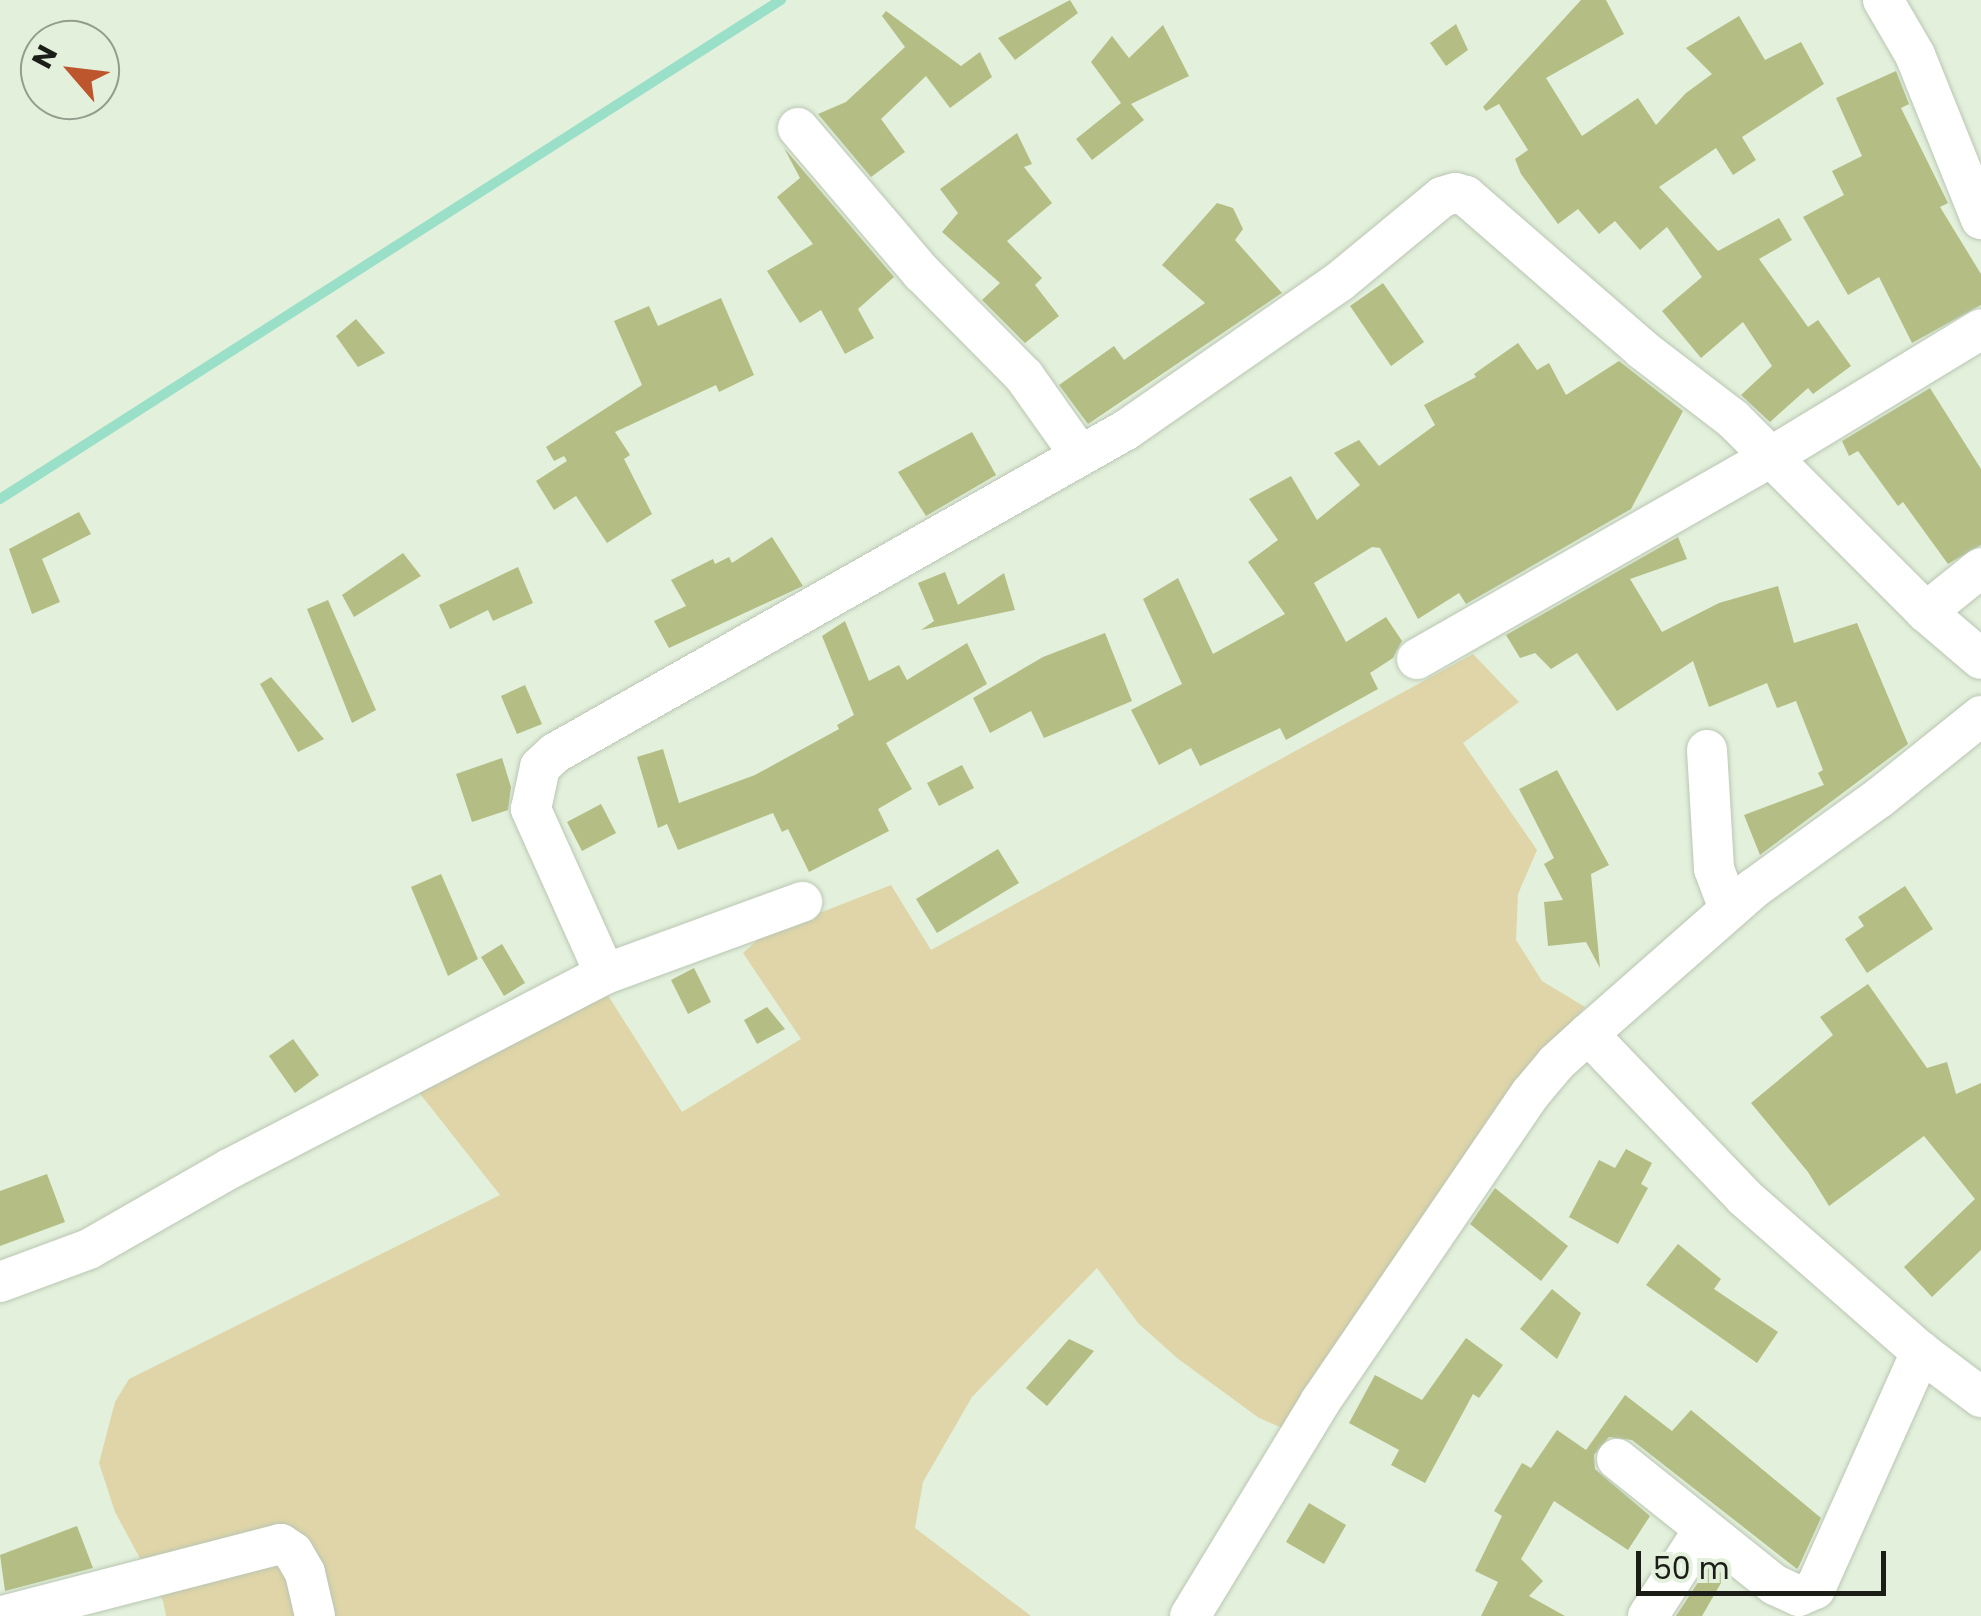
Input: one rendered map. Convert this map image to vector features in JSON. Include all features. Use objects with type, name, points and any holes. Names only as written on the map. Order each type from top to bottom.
[{"type":"street","points":[[1883,0],[1915,55],[1981,220]]},
{"type":"street","points":[[798,128],[922,273],[1024,376],[1080,455]]},
{"type":"street","points":[[605,974],[531,809],[540,768],[555,753],[1126,430],[1339,282],[1442,197],[1455,193],[1466,196],[1642,350],[1774,455],[1926,612],[1981,659]]},
{"type":"street","points":[[1417,659],[1774,455],[1981,329]]},
{"type":"street","points":[[1926,612],[1981,568]]},
{"type":"street","points":[[1190,1616],[1320,1402],[1556,1063],[1729,909],[1981,716]]},
{"type":"street","points":[[1708,750],[1714,869],[1729,909]]},
{"type":"street","points":[[0,1282],[89,1250],[231,1168],[605,974],[802,902]]},
{"type":"street","points":[[1588,1034],[1745,1198],[1921,1352],[1981,1397]]},
{"type":"street","points":[[1617,1459],[1775,1586],[1799,1596],[1815,1589],[1921,1352]]},
{"type":"street","points":[[1648,1616],[1704,1529]]},
{"type":"street","points":[[2,1616],[281,1544],[293,1552],[305,1573],[315,1616]]},
{"type":"shaded area","points":[[1473,654],[1519,702],[1463,743],[1537,850],[1518,894],[1516,940],[1542,981],[1585,1007],[1489,1118],[1292,1432],[1259,1418],[1177,1358],[1138,1323],[1097,1268],[972,1397],[923,1482],[915,1528],[1031,1616],[166,1616],[163,1601],[115,1512],[99,1463],[115,1402],[129,1379],[500,1195],[417,1090],[607,994],[682,1112],[801,1039],[743,953],[763,935],[891,885],[931,950]]},
{"type":"building","points":[[1070,0],[1078,13],[1015,60],[998,38]]},
{"type":"building","points":[[1581,0],[1606,0],[1624,34],[1546,78],[1582,136],[1638,98],[1656,125],[1686,93],[1712,74],[1686,48],[1739,16],[1765,60],[1801,42],[1824,84],[1742,137],[1756,160],[1733,175],[1716,148],[1659,187],[1718,251],[1779,218],[1792,240],[1759,259],[1808,327],[1818,320],[1851,366],[1813,394],[1808,388],[1770,422],[1741,395],[1772,366],[1743,322],[1701,358],[1662,311],[1702,277],[1667,227],[1640,250],[1615,221],[1599,234],[1578,209],[1558,224],[1521,174],[1515,159],[1528,150],[1499,104],[1486,111],[1483,107]]},
{"type":"building","points":[[886,11],[961,66],[980,52],[992,77],[950,108],[926,76],[881,119],[905,152],[871,177],[818,114],[846,102],[905,47],[882,16]]},
{"type":"building","points":[[1456,24],[1468,50],[1446,66],[1430,43]]},
{"type":"building","points":[[1163,25],[1189,76],[1131,104],[1144,120],[1092,160],[1076,139],[1121,103],[1091,62],[1112,36],[1129,58]]},
{"type":"building","points":[[1896,71],[1909,104],[1901,108],[1948,203],[1940,207],[1981,274],[1981,305],[1912,343],[1879,277],[1848,295],[1803,217],[1844,195],[1832,171],[1862,156],[1836,98]]},
{"type":"building","points":[[1017,133],[1032,164],[1024,167],[1052,203],[1007,241],[1042,278],[1035,285],[1059,316],[1025,343],[982,300],[1000,283],[942,232],[958,213],[940,189]]},
{"type":"building","points":[[784,148],[894,277],[858,309],[874,338],[845,354],[821,310],[800,323],[767,271],[813,244],[777,197],[800,178]]},
{"type":"building","points":[[1217,203],[1233,208],[1243,229],[1235,240],[1282,293],[1088,424],[1059,385],[1114,346],[1124,360],[1205,303],[1162,265]]},
{"type":"building","points":[[1383,283],[1424,342],[1391,366],[1350,306]]},
{"type":"building","points":[[721,298],[754,375],[719,392],[716,385],[615,432],[630,455],[624,459],[652,514],[607,543],[576,496],[554,510],[536,481],[567,461],[564,456],[554,461],[546,447],[642,385],[614,321],[649,306],[658,326]]},
{"type":"building","points":[[356,319],[385,353],[358,367],[336,336]]},
{"type":"building","points":[[1518,343],[1537,370],[1549,363],[1566,395],[1619,361],[1683,411],[1631,509],[1466,604],[1459,593],[1418,619],[1380,548],[1372,547],[1314,583],[1346,642],[1386,617],[1402,641],[1393,658],[1370,673],[1378,689],[1286,740],[1280,728],[1200,766],[1191,748],[1159,765],[1131,710],[1182,684],[1143,599],[1178,578],[1213,654],[1285,614],[1248,562],[1278,540],[1249,499],[1291,476],[1317,520],[1360,485],[1334,453],[1359,440],[1379,466],[1435,425],[1424,405],[1476,377],[1474,374]]},
{"type":"building","points":[[1930,388],[1981,469],[1981,545],[1948,564],[1903,502],[1898,506],[1858,451],[1849,456],[1842,441]]},
{"type":"building","points":[[972,432],[996,475],[926,516],[898,472]]},
{"type":"building","points":[[79,512],[91,534],[42,559],[60,602],[32,614],[9,549]]},
{"type":"building","points":[[772,537],[803,586],[669,648],[654,621],[686,606],[671,580],[713,559],[715,564],[729,557],[732,563]]},
{"type":"building","points":[[1678,537],[1687,559],[1630,579],[1662,632],[1719,603],[1778,586],[1794,643],[1857,623],[1908,744],[1760,855],[1744,815],[1824,785],[1818,773],[1823,770],[1796,701],[1777,708],[1767,683],[1709,707],[1693,661],[1617,711],[1577,653],[1551,669],[1535,653],[1520,658],[1506,635]]},
{"type":"building","points":[[403,553],[421,576],[354,617],[342,595]]},
{"type":"building","points":[[518,567],[533,603],[493,621],[488,610],[450,629],[439,605]]},
{"type":"building","points":[[945,572],[958,605],[1004,573],[1015,610],[921,630],[934,621],[918,583]]},
{"type":"building","points":[[328,600],[376,710],[352,723],[307,609]]},
{"type":"building","points":[[845,621],[869,681],[899,665],[907,680],[967,643],[987,684],[886,743],[912,789],[878,809],[889,831],[809,872],[788,829],[782,832],[773,813],[678,850],[667,824],[658,828],[637,757],[663,749],[679,803],[755,775],[839,729],[837,725],[854,715],[822,636]]},
{"type":"building","points":[[1105,633],[1132,701],[1044,738],[1031,711],[990,733],[973,698],[1043,657]]},
{"type":"building","points":[[271,677],[324,739],[298,752],[260,684]]},
{"type":"building","points":[[525,685],[542,724],[517,734],[501,696]]},
{"type":"building","points":[[502,758],[511,787],[508,810],[472,822],[456,774]]},
{"type":"building","points":[[962,765],[974,788],[939,806],[927,783]]},
{"type":"building","points":[[1557,770],[1609,865],[1591,874],[1600,968],[1586,942],[1548,946],[1544,902],[1563,900],[1544,864],[1554,858],[1519,789]]},
{"type":"building","points":[[601,804],[616,833],[582,851],[567,822]]},
{"type":"building","points":[[998,849],[1019,883],[937,933],[916,899]]},
{"type":"building","points":[[441,874],[478,959],[448,976],[411,887]]},
{"type":"building","points":[[1905,886],[1933,929],[1867,973],[1845,939],[1864,926],[1858,917]]},
{"type":"building","points":[[502,944],[525,983],[504,996],[481,957]]},
{"type":"building","points":[[694,968],[711,1002],[688,1014],[671,980]]},
{"type":"building","points":[[1868,984],[1927,1068],[1947,1062],[1956,1094],[1981,1083],[1981,1250],[1932,1297],[1904,1267],[1975,1199],[1924,1136],[1829,1206],[1808,1172],[1751,1103],[1833,1035],[1820,1017]]},
{"type":"building","points":[[767,1007],[785,1029],[757,1044],[744,1020]]},
{"type":"building","points":[[293,1039],[319,1075],[295,1093],[269,1056]]},
{"type":"building","points":[[1626,1149],[1652,1163],[1641,1184],[1648,1188],[1618,1244],[1569,1217],[1599,1160],[1615,1168]]},
{"type":"building","points":[[47,1174],[65,1222],[0,1246],[0,1191]]},
{"type":"building","points":[[1495,1188],[1568,1246],[1541,1281],[1470,1224]]},
{"type":"building","points":[[1678,1244],[1721,1279],[1714,1289],[1778,1332],[1757,1363],[1646,1285]]},
{"type":"building","points":[[1552,1289],[1581,1313],[1557,1359],[1520,1329]]},
{"type":"building","points":[[1466,1338],[1503,1365],[1479,1398],[1473,1394],[1425,1483],[1391,1465],[1399,1450],[1349,1423],[1375,1375],[1422,1400]]},
{"type":"building","points":[[1069,1339],[1094,1351],[1047,1406],[1026,1388]]},
{"type":"building","points":[[1625,1395],[1672,1431],[1691,1410],[1821,1518],[1799,1566],[1797,1569],[1632,1440],[1609,1437],[1594,1455],[1595,1469],[1650,1516],[1628,1550],[1554,1501],[1521,1559],[1543,1581],[1529,1596],[1565,1616],[1481,1616],[1498,1582],[1475,1571],[1502,1516],[1494,1511],[1522,1463],[1531,1468],[1557,1430],[1586,1450]]},
{"type":"building","points":[[1309,1503],[1346,1525],[1324,1564],[1286,1542]]},
{"type":"building","points":[[77,1526],[93,1568],[5,1591],[0,1555]]},
{"type":"building","points":[[1710,1564],[1725,1576],[1702,1616],[1676,1616]]},
{"type":"waterway","points":[[0,499],[781,0]]}]
